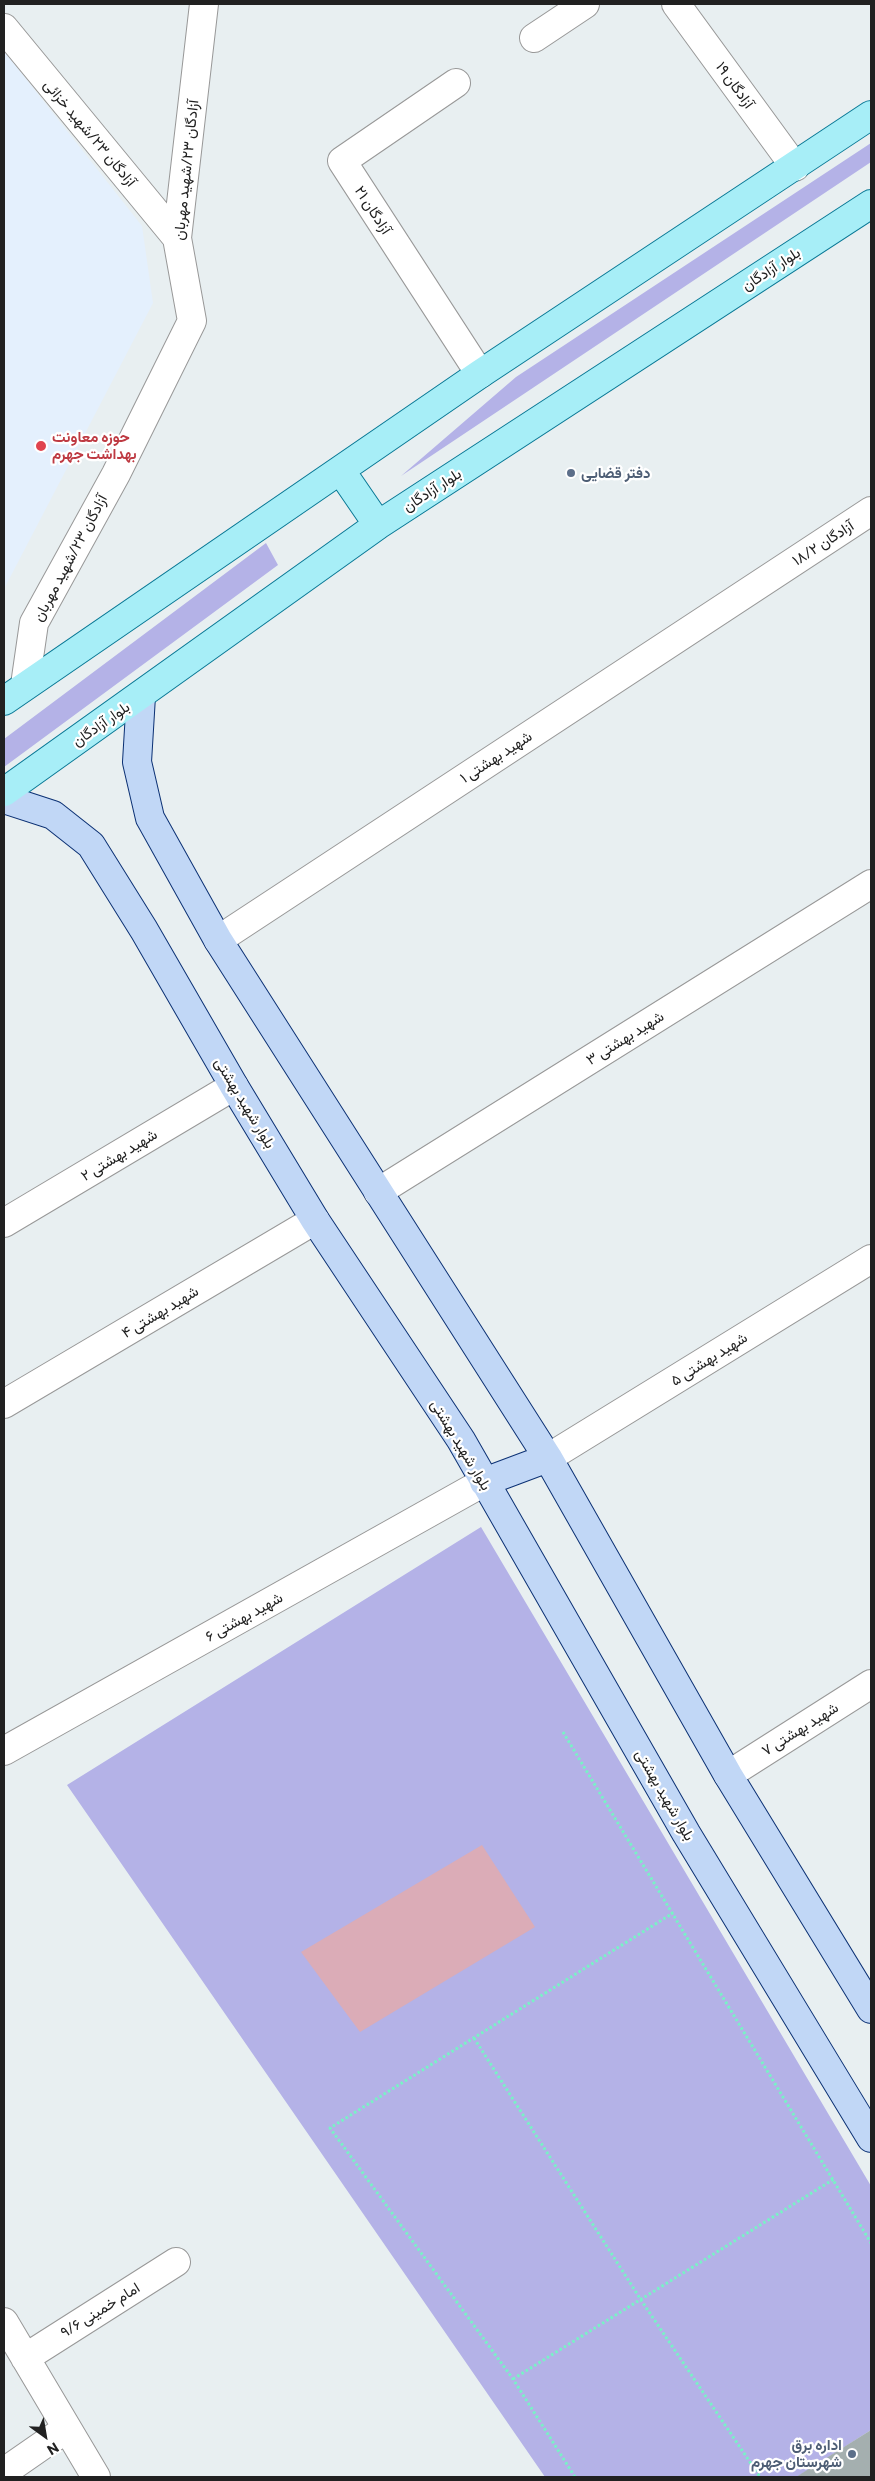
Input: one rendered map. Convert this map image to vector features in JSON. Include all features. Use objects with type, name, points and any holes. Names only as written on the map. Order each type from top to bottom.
[{"type":"main road","points":[[4,701],[480,374],[871,115]]},
{"type":"main road","name":"بلوار آزادگان","points":[[4,792],[378,525],[871,204]]},
{"type":"main road","points":[[340,471],[378,525]]},
{"type":"main road","points":[[141,696],[137,762],[150,818],[218,940],[548,1458],[728,1775],[871,2010]]},
{"type":"main road","name":"بلوار شهید بهشتی","points":[[4,799],[53,815],[91,845],[144,930],[234,1086],[315,1220],[461,1440],[686,1833],[871,2138]]},
{"type":"main road","points":[[484,1482],[548,1458]]},
{"type":"street","name":"آزادگان ۲۳/شهید مهربان","points":[[26,685],[34,624],[116,474],[192,321],[177,238],[204,4]]},
{"type":"street","points":[[534,38],[585,4]]},
{"type":"street","name":"آزادگان ۱۹","points":[[676,4],[795,167]]},
{"type":"street","name":"آزادگان ۲۳/شهید خزائی","points":[[4,28],[177,238]]},
{"type":"street","name":"آزادگان ۲۱","points":[[456,83],[342,161],[480,374]]},
{"type":"street","name":"آزادگان ۱۸/۲","points":[[774,574],[871,511]]},
{"type":"street","name":"شهید بهشتی ۱","points":[[218,940],[774,574]]},
{"type":"street","name":"شهید بهشتی ۳","points":[[378,1192],[871,884]]},
{"type":"street","name":"شهید بهشتی ۲","points":[[4,1223],[234,1086]]},
{"type":"street","name":"شهید بهشتی ۴","points":[[4,1404],[315,1220]]},
{"type":"street","name":"شهید بهشتی ۵","points":[[548,1458],[871,1259]]},
{"type":"street","name":"شهید بهشتی ۶","points":[[4,1751],[484,1482]]},
{"type":"street","name":"شهید بهشتی ۷","points":[[728,1775],[871,1684]]},
{"type":"street","name":"امام خمینی ۹/۶","points":[[25,2358],[176,2262]]},
{"type":"street","points":[[4,2323],[96,2477]]},
{"type":"street","points":[[4,2472],[66,2429]]},
{"type":"path","points":[[563,1732],[871,2243]]},
{"type":"path","points":[[575,2477],[513,2379],[330,2128],[673,1913]]},
{"type":"path","points":[[474,2038],[641,2300],[760,2477]]},
{"type":"path","points":[[513,2379],[834,2179]]},
{"type":"shaded area","name":"حوزه معاونت بهداشت جهرم","points":[[4,51],[142,226],[153,303],[4,589]]},
{"type":"shaded area","points":[[871,143],[871,162],[401,476],[516,377]]},
{"type":"shaded area","points":[[266,543],[278,565],[4,767],[4,739]]},
{"type":"shaded area","points":[[481,1527],[871,2186],[871,2430],[797,2477],[545,2477],[67,1785]]},
{"type":"shaded area","points":[[482,1845],[535,1927],[360,2032],[301,1952]]},
{"type":"building","name":"اداره برق شهرستان جهرم","points":[[871,2430],[871,2477],[796,2477]]},
{"type":"place","name":"حوزه معاونت بهداشت جهرم","points":[[41,446]]},
{"type":"place","name":"دفتر قضایی","points":[[571,473]]},
{"type":"place","name":"اداره برق شهرستان جهرم","points":[[852,2454]]}]
